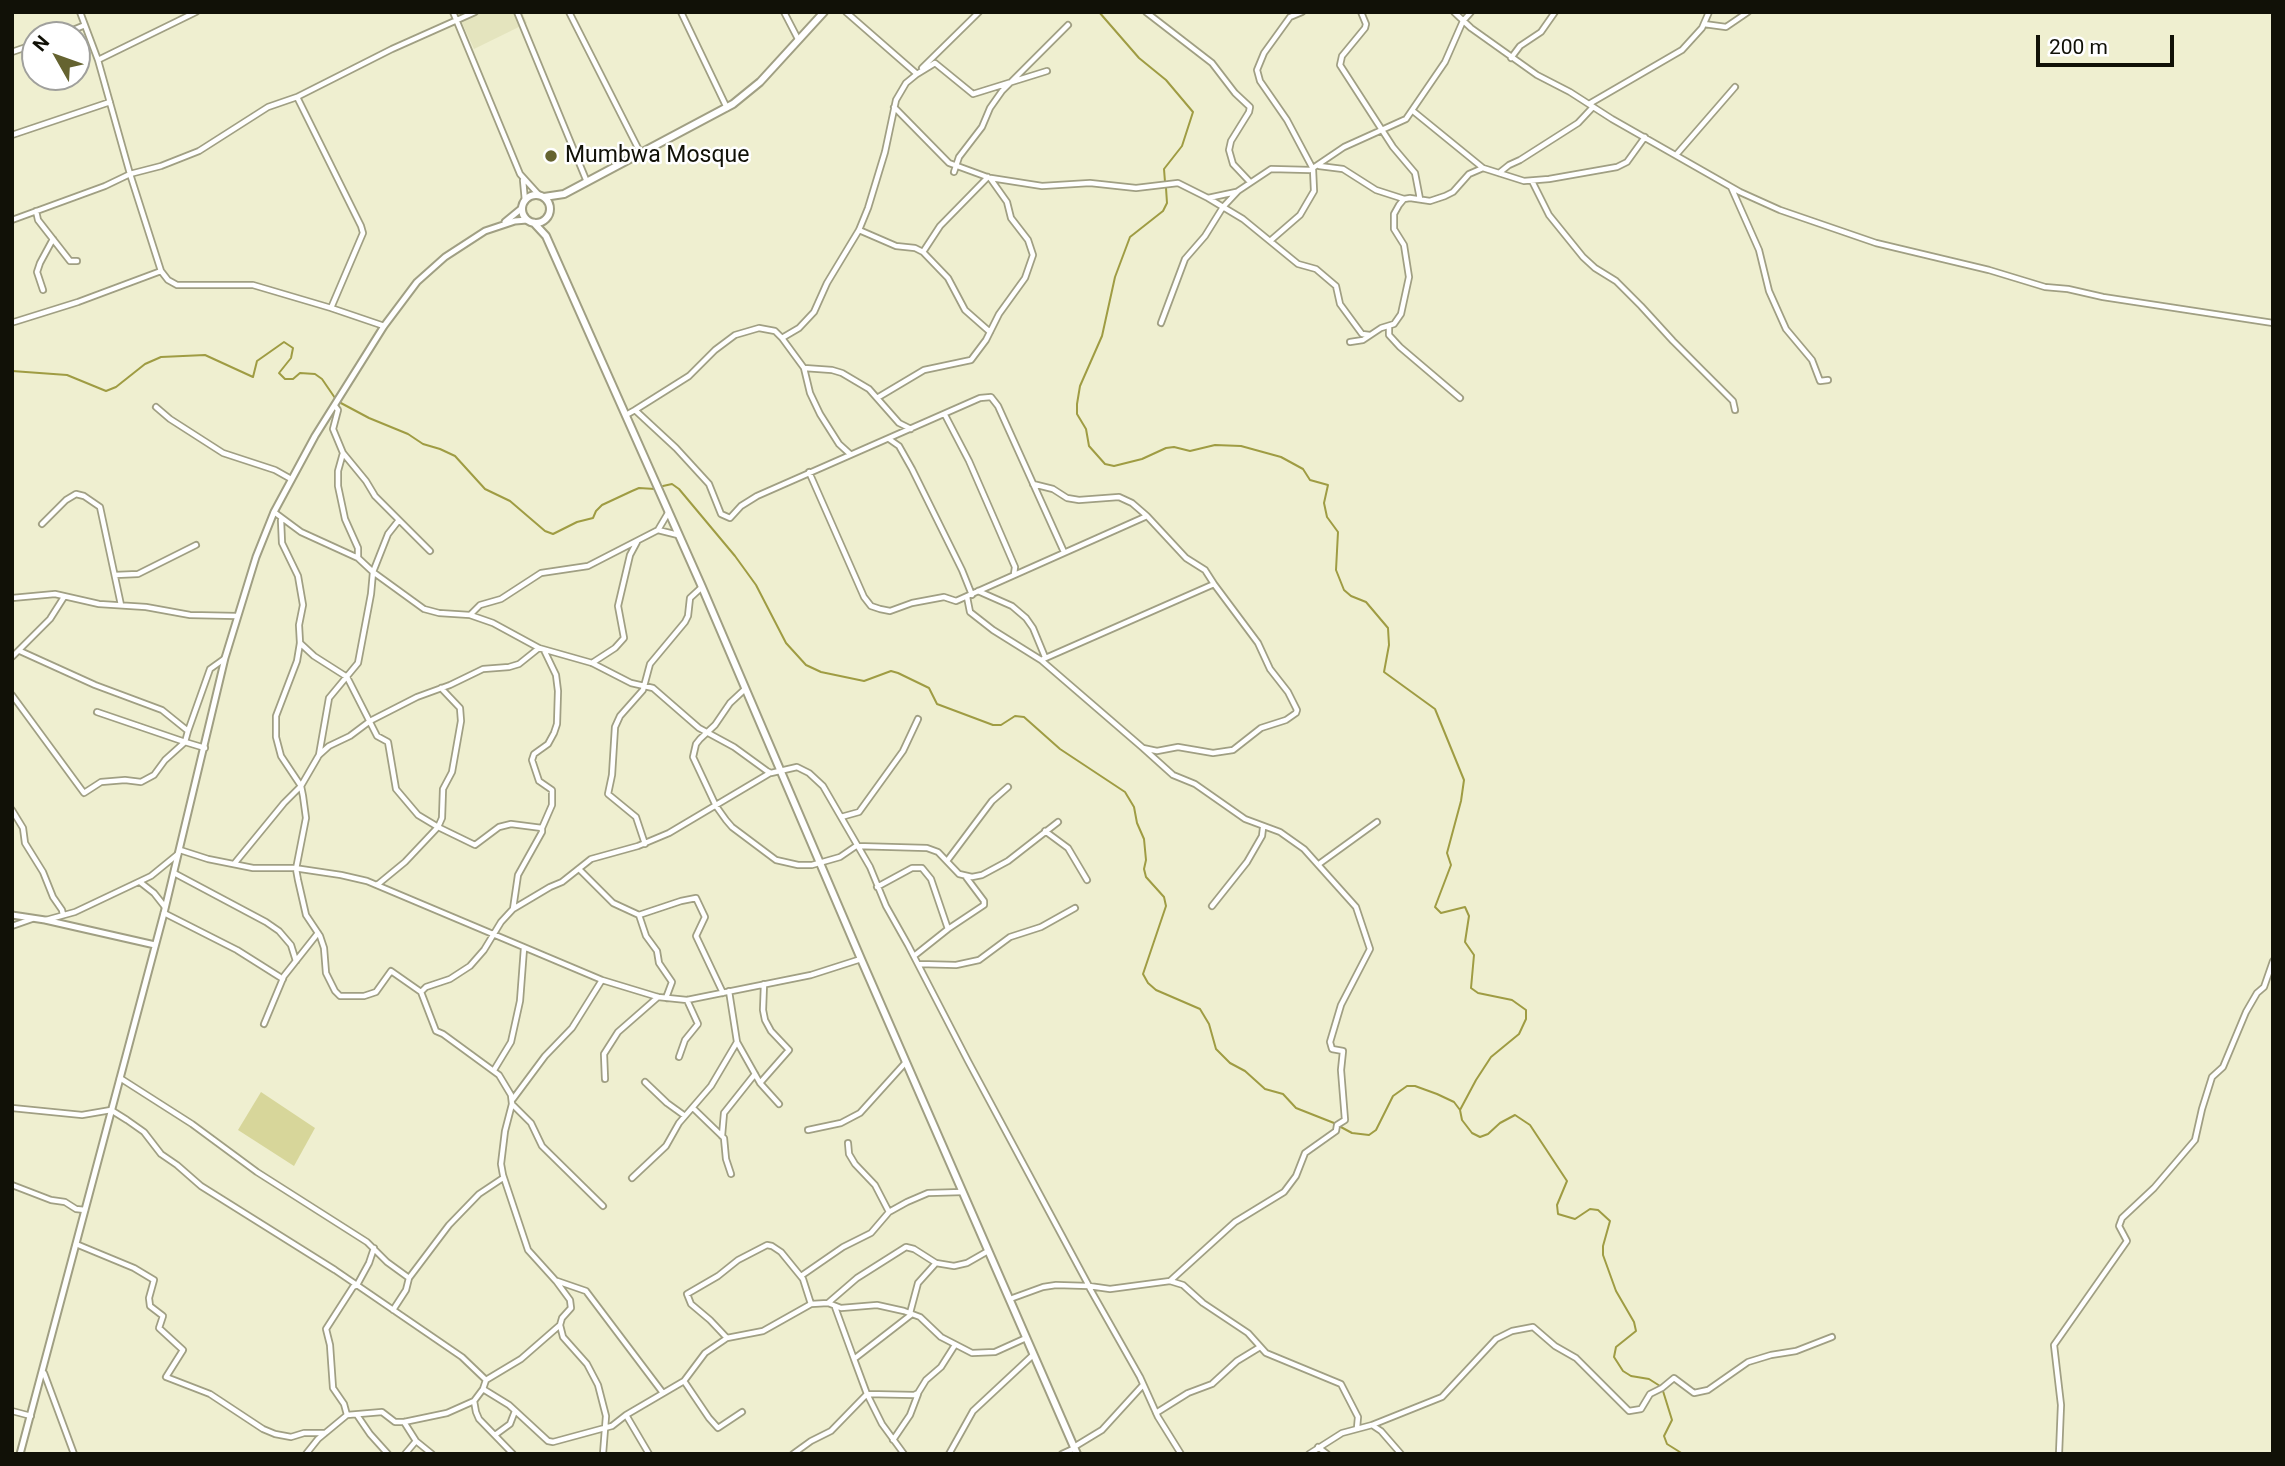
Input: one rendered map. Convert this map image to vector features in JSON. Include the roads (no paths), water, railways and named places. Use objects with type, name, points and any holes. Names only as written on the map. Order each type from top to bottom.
[{"type":"main road","points":[[824,12],[760,82],[727,108],[564,194],[531,196],[523,204],[531,222],[546,236],[626,415],[1075,1450]]},
{"type":"main road","points":[[531,222],[542,222],[564,194]]},
{"type":"main road","points":[[542,196],[549,203],[546,236]]},
{"type":"street","points":[[99,60],[197,12]]},
{"type":"street","points":[[453,12],[523,179],[523,204],[503,224]]},
{"type":"street","points":[[12,220],[105,186],[130,174],[200,151],[268,107],[297,97],[381,54],[475,12]]},
{"type":"street","points":[[517,12],[587,182]]},
{"type":"street","points":[[569,12],[640,152]]},
{"type":"street","points":[[681,12],[727,108]]},
{"type":"street","points":[[784,12],[799,40]]},
{"type":"street","points":[[846,12],[917,74]]},
{"type":"street","points":[[782,338],[799,328],[814,312],[827,283],[859,230],[886,152],[899,92],[979,12]]},
{"type":"street","points":[[1146,12],[1212,63],[1250,107],[1250,112],[1231,141],[1229,150],[1233,164],[1250,182]]},
{"type":"street","points":[[1270,241],[1300,215],[1314,191],[1316,167],[1258,77],[1258,63],[1264,53],[1290,18],[1302,12]]},
{"type":"street","points":[[1361,12],[1365,28],[1342,56],[1340,65],[1396,152],[1415,173],[1420,199]]},
{"type":"street","points":[[1454,12],[1536,75],[1731,187],[1773,208],[1876,243],[1989,270],[2045,287],[2273,323]]},
{"type":"street","points":[[1316,167],[1344,146],[1406,119],[1445,62],[1463,21],[1471,12]]},
{"type":"street","points":[[1511,58],[1520,46],[1541,32],[1555,12]]},
{"type":"street","points":[[1499,173],[1509,164],[1520,160],[1578,122],[1591,105],[1673,57],[1691,42],[1709,12]]},
{"type":"street","points":[[1704,24],[1726,27],[1748,12]]},
{"type":"street","points":[[955,169],[958,157],[982,127],[990,108],[1002,91],[1068,25]]},
{"type":"street","points":[[91,40],[161,271],[168,279],[177,285],[253,285],[384,327]]},
{"type":"street","points":[[917,74],[935,63],[973,94],[1047,71]]},
{"type":"street","points":[[1676,155],[1735,87]]},
{"type":"street","points":[[297,97],[363,233],[331,308]]},
{"type":"street","points":[[12,135],[110,102]]},
{"type":"street","points":[[894,107],[955,169],[1042,186],[1090,183],[1136,188],[1174,183],[1182,185],[1243,219],[1298,264],[1316,269],[1336,286],[1340,304],[1362,334],[1371,335]]},
{"type":"street","points":[[1413,111],[1483,168],[1517,180],[1532,181],[1616,167],[1627,162],[1645,137]]},
{"type":"street","points":[[1161,323],[1185,259],[1238,191],[1270,169],[1343,169],[1369,187],[1404,199],[1430,201],[1453,192],[1469,174],[1483,168]]},
{"type":"street","points":[[923,252],[940,226],[989,177]]},
{"type":"street","points":[[877,398],[924,370],[971,360],[1029,271],[1033,256],[1028,240],[1011,218],[1007,202],[989,177]]},
{"type":"street","points":[[523,179],[542,196]]},
{"type":"street","points":[[1532,181],[1549,215],[1583,257],[1632,296],[1732,401],[1735,410]]},
{"type":"street","points":[[1731,187],[1759,250],[1769,291],[1786,329],[1812,360],[1819,381],[1828,380]]},
{"type":"street","points":[[1208,198],[1238,191]]},
{"type":"street","points":[[1350,342],[1363,340],[1398,320],[1409,283],[1406,255],[1394,229],[1393,218],[1404,199]]},
{"type":"street","points":[[36,211],[38,220],[70,261],[76,261]]},
{"type":"street","points":[[20,1454],[44,1373],[165,910],[225,658],[256,556],[274,512],[315,436],[384,327],[417,282],[445,257],[485,231],[503,224],[531,222]]},
{"type":"street","points":[[859,230],[896,246],[915,248],[923,252],[948,278],[965,310],[990,332]]},
{"type":"street","points":[[43,290],[37,272],[54,239]]},
{"type":"street","points":[[14,322],[161,271]]},
{"type":"street","points":[[1389,326],[1389,335],[1460,398]]},
{"type":"street","points":[[626,415],[689,376],[715,350],[735,335],[759,328],[775,331],[804,368],[810,393],[839,444],[850,454]]},
{"type":"street","points":[[804,368],[842,373],[869,389],[899,423],[911,429]]},
{"type":"street","points":[[635,410],[676,448],[709,484],[721,514],[733,517],[741,506],[757,496],[980,398],[990,397],[995,400],[1064,552]]},
{"type":"street","points":[[338,402],[333,429],[343,453],[375,496],[430,551]]},
{"type":"street","points":[[156,407],[223,453],[275,470],[291,479]]},
{"type":"street","points":[[945,415],[969,461],[1015,567],[1014,575]]},
{"type":"street","points":[[899,423],[899,446]]},
{"type":"street","points":[[888,439],[899,446],[962,570],[970,612]]},
{"type":"street","points":[[837,459],[839,444]]},
{"type":"street","points":[[343,453],[338,471],[338,486],[345,519],[358,548],[358,558]]},
{"type":"street","points":[[809,472],[864,597],[871,606],[888,611],[944,597],[956,601],[993,630],[1043,659],[1173,775],[1195,784],[1245,819],[1287,836],[1319,864],[1356,907],[1370,946],[1341,1005],[1330,1042],[1332,1049],[1343,1051],[1341,1070],[1345,1120],[1337,1125],[1336,1131],[1305,1153],[1296,1175],[1284,1192],[1226,1228],[1170,1281]]},
{"type":"street","points":[[1033,484],[1053,489],[1067,498],[1079,500],[1119,497],[1132,503],[1186,558],[1205,570],[1258,643],[1270,669],[1289,692],[1297,710],[1286,720],[1261,728],[1238,748],[1227,752],[1213,753],[1178,747],[1157,751],[1143,748]]},
{"type":"street","points":[[42,524],[76,494],[93,501],[102,511],[121,605]]},
{"type":"street","points":[[274,512],[301,532],[358,558],[424,609],[470,615],[493,622],[541,649],[592,663],[631,683],[646,684],[660,693],[692,723],[734,747],[771,773]]},
{"type":"street","points":[[470,615],[480,606],[501,599],[541,573],[586,567],[637,541],[658,530],[668,513]]},
{"type":"street","points":[[956,601],[1147,516]]},
{"type":"street","points":[[281,519],[282,543],[300,585],[303,605],[299,625],[300,643],[276,721],[279,751],[301,786],[306,818],[296,869],[303,907],[326,954],[326,973],[339,996],[364,996],[376,992],[391,971],[421,992],[436,1031],[495,1070],[508,1088],[512,1102],[531,1123],[544,1149],[603,1206]]},
{"type":"street","points":[[319,755],[329,698],[358,663],[373,572],[386,538],[399,520]]},
{"type":"street","points":[[658,530],[679,535]]},
{"type":"street","points":[[592,663],[615,648],[624,638],[618,606],[630,555],[637,541]]},
{"type":"street","points":[[115,575],[138,574],[196,545]]},
{"type":"street","points":[[1015,567],[1023,570]]},
{"type":"street","points":[[1043,659],[1214,584]]},
{"type":"street","points":[[645,844],[636,817],[610,797],[608,790],[612,775],[616,723],[646,684],[650,664],[685,622],[690,598],[702,587]]},
{"type":"street","points":[[978,591],[1012,606],[1022,614],[1033,628],[1043,659]]},
{"type":"street","points":[[12,598],[52,594],[99,604],[146,607],[190,615],[237,616]]},
{"type":"street","points":[[12,657],[50,619],[64,597]]},
{"type":"street","points":[[300,643],[314,656],[346,677],[377,736],[388,742],[396,789],[418,815],[475,845],[499,827],[511,824],[542,828]]},
{"type":"street","points":[[234,864],[301,786],[319,755],[329,746],[411,700],[484,669],[519,664],[541,649]]},
{"type":"street","points":[[513,909],[518,875],[542,832],[552,805],[552,790],[538,781],[532,760],[534,754],[549,743],[557,724],[556,675],[541,649]]},
{"type":"street","points":[[20,651],[95,685],[162,710],[188,731]]},
{"type":"street","points":[[12,695],[84,793],[101,782],[141,782],[154,775],[165,760],[185,742],[211,669],[225,658]]},
{"type":"street","points":[[377,885],[405,862],[438,827],[444,812],[443,789],[452,772],[461,721],[460,708],[440,688]]},
{"type":"street","points":[[745,689],[734,698],[708,733],[696,744],[693,757],[716,806],[732,827],[772,858],[798,865],[821,863],[840,857],[856,846],[927,848],[938,852],[954,870],[966,877],[985,903],[914,956]]},
{"type":"street","points":[[97,712],[205,748]]},
{"type":"street","points":[[841,817],[859,812],[903,751],[918,719]]},
{"type":"street","points":[[421,992],[426,987],[450,979],[470,965],[500,922],[513,909],[562,882],[595,856],[645,844],[669,833],[781,769],[797,766],[809,773],[823,786],[870,867],[877,887],[968,1061],[1144,1384],[1156,1413],[1181,1454]]},
{"type":"street","points":[[947,861],[992,801],[1008,787]]},
{"type":"street","points":[[12,810],[23,828],[24,843],[43,872],[52,897],[63,915]]},
{"type":"street","points":[[966,877],[982,874],[1007,860],[1058,822]]},
{"type":"street","points":[[1319,864],[1377,822]]},
{"type":"street","points":[[1212,906],[1247,862],[1262,836],[1263,828]]},
{"type":"street","points":[[1045,831],[1068,848],[1087,880]]},
{"type":"street","points":[[179,852],[260,869],[296,869],[341,875],[377,885],[602,980],[658,997],[687,1000],[811,975],[861,959]]},
{"type":"street","points":[[45,920],[75,912],[151,876],[179,852]]},
{"type":"street","points":[[877,887],[912,867],[922,868],[931,879],[948,929]]},
{"type":"street","points":[[579,869],[613,903],[639,915],[696,898],[705,917],[696,936],[726,992],[737,1042],[760,1083],[779,1104]]},
{"type":"street","points":[[174,873],[279,931],[291,945],[296,961]]},
{"type":"street","points":[[139,882],[154,893],[165,910],[283,979]]},
{"type":"street","points":[[919,964],[956,965],[979,960],[1010,937],[1041,927],[1075,908]]},
{"type":"street","points":[[12,915],[155,945]]},
{"type":"street","points":[[639,915],[648,940],[657,951],[659,963],[672,982],[666,998]]},
{"type":"street","points":[[12,926],[36,918]]},
{"type":"street","points":[[264,1024],[283,979],[317,933]]},
{"type":"street","points":[[495,1070],[511,1042],[520,1001],[524,948]]},
{"type":"street","points":[[2059,1454],[2061,1405],[2054,1345],[2127,1241],[2119,1226],[2122,1218],[2154,1188],[2195,1140],[2212,1077],[2224,1067],[2246,1012],[2257,993],[2264,987],[2273,961]]},
{"type":"street","points":[[306,1454],[346,1415],[382,1412],[395,1422],[404,1422],[447,1413],[474,1401],[486,1380],[521,1359],[560,1325],[571,1306],[556,1281],[533,1257],[525,1243],[503,1178],[501,1164],[505,1131],[512,1102],[545,1056],[572,1028],[602,980]]},
{"type":"street","points":[[760,1083],[789,1050],[771,1031],[765,1020],[764,984]]},
{"type":"street","points":[[605,1079],[604,1054],[618,1032],[658,997]]},
{"type":"street","points":[[679,1057],[685,1040],[698,1024],[687,1000]]},
{"type":"street","points":[[632,1178],[666,1146],[685,1116],[711,1086],[737,1042]]},
{"type":"street","points":[[485,1064],[500,1059]]},
{"type":"street","points":[[808,1130],[841,1123],[860,1113],[906,1062]]},
{"type":"street","points":[[722,1136],[724,1113],[755,1074]]},
{"type":"street","points":[[120,1078],[374,1248],[387,1262],[409,1278]]},
{"type":"street","points":[[645,1082],[685,1116]]},
{"type":"street","points":[[12,1108],[82,1115],[111,1110],[140,1128],[161,1154],[201,1186],[357,1285],[462,1357],[486,1380]]},
{"type":"street","points":[[693,1108],[726,1142],[726,1159],[731,1174]]},
{"type":"street","points":[[848,1143],[849,1154],[875,1185],[888,1212]]},
{"type":"street","points":[[393,1310],[406,1290],[409,1278],[449,1225],[484,1190],[503,1178]]},
{"type":"street","points":[[12,1185],[85,1210]]},
{"type":"street","points":[[801,1276],[832,1254],[871,1233],[888,1212],[928,1193],[963,1192]]},
{"type":"street","points":[[76,1244],[134,1268],[154,1280],[149,1298],[150,1306],[163,1316],[159,1328],[183,1350],[166,1377],[210,1394],[275,1434],[290,1437],[304,1433],[325,1433]]},
{"type":"street","points":[[727,1338],[691,1304],[687,1297],[690,1290],[767,1245],[781,1252],[801,1276],[811,1304]]},
{"type":"street","points":[[828,1303],[857,1278],[906,1247],[936,1263],[954,1266],[967,1263],[988,1251]]},
{"type":"street","points":[[346,1415],[346,1408],[332,1382],[330,1345],[326,1332],[357,1285],[374,1248]]},
{"type":"street","points":[[854,1359],[912,1313],[918,1283],[936,1263]]},
{"type":"street","points":[[556,1281],[586,1291],[663,1393]]},
{"type":"street","points":[[1009,1299],[1056,1285],[1103,1289],[1170,1281],[1183,1285],[1203,1303],[1248,1333],[1273,1357],[1344,1387],[1358,1417],[1357,1428]]},
{"type":"street","points":[[483,1389],[515,1411],[548,1441],[553,1442],[606,1428],[684,1381],[705,1353],[727,1338],[762,1331],[811,1304],[828,1303],[835,1307],[855,1308],[877,1305],[912,1313],[955,1346],[972,1353],[995,1352],[1026,1338]]},
{"type":"street","points":[[835,1307],[867,1394],[904,1454]]},
{"type":"street","points":[[560,1325],[563,1337],[587,1364],[598,1385],[606,1416],[603,1454]]},
{"type":"street","points":[[1308,1454],[1357,1428],[1373,1425],[1442,1397],[1496,1339],[1512,1331],[1533,1327],[1555,1346],[1576,1358],[1629,1411],[1641,1409],[1650,1394],[1674,1378],[1694,1394],[1708,1391],[1748,1362],[1771,1354],[1796,1351],[1832,1338]]},
{"type":"street","points":[[893,1440],[910,1415],[926,1380],[941,1367],[955,1346]]},
{"type":"street","points":[[1156,1413],[1188,1393],[1212,1384],[1237,1361],[1260,1347]]},
{"type":"street","points":[[949,1454],[973,1411],[1033,1355]]},
{"type":"street","points":[[44,1373],[74,1454]]},
{"type":"street","points":[[684,1381],[719,1428],[742,1412]]},
{"type":"street","points":[[1062,1454],[1075,1450],[1102,1430],[1144,1384]]},
{"type":"street","points":[[793,1454],[831,1431],[867,1394],[909,1396],[918,1393]]},
{"type":"street","points":[[474,1401],[480,1419],[513,1454]]},
{"type":"street","points":[[12,1411],[31,1416]]},
{"type":"street","points":[[495,1435],[510,1424],[515,1411]]},
{"type":"street","points":[[357,1414],[387,1453]]},
{"type":"street","points":[[626,1415],[649,1454]]},
{"type":"street","points":[[404,1422],[416,1441],[432,1454]]},
{"type":"street","points":[[1373,1425],[1401,1454]]},
{"type":"street","points":[[405,1454],[416,1441]]},
{"type":"street","points":[[1318,1447],[1327,1454]]},
{"type":"waterway","points":[[1099,12],[1139,58],[1166,80],[1193,112],[1182,146],[1164,169],[1165,182]]},
{"type":"waterway","points":[[1166,188],[1167,203],[1163,211],[1130,237],[1115,277],[1102,336],[1080,386],[1077,414],[1086,429],[1089,446],[1105,464],[1114,466],[1142,459],[1166,448],[1190,451],[1215,445],[1241,446],[1281,457],[1303,469],[1310,480],[1328,485],[1324,503],[1327,517],[1338,532],[1336,570],[1344,590],[1366,602],[1388,628],[1389,645],[1384,672],[1435,709],[1464,780],[1447,853],[1451,865],[1435,907],[1441,913],[1465,907],[1469,916],[1465,942],[1474,955],[1471,988],[1478,993],[1512,1000],[1526,1010],[1526,1019],[1519,1034],[1491,1057],[1476,1080],[1460,1110],[1462,1120],[1472,1133],[1480,1137],[1515,1115],[1530,1125],[1567,1181],[1557,1205],[1558,1214],[1575,1219],[1590,1209],[1598,1210],[1610,1221],[1603,1255],[1616,1291],[1634,1322],[1636,1331],[1616,1347],[1614,1357],[1623,1371],[1631,1376],[1649,1379],[1660,1386]]},
{"type":"waterway","points":[[12,371],[67,375],[106,391],[116,387],[145,364],[161,357],[205,355],[253,377],[257,361],[284,342],[293,348],[291,358],[279,373],[285,379],[293,379],[300,373],[315,374],[322,379],[335,398]]},
{"type":"waterway","points":[[339,402],[408,434],[423,444],[455,456],[485,489],[510,501],[545,531],[553,534],[577,522],[593,518],[602,505],[632,491],[639,488],[655,489]]},
{"type":"waterway","points":[[663,486],[672,484],[679,489],[735,556],[756,585],[786,643],[806,665],[821,672],[864,681],[891,671],[898,673],[929,688],[937,704],[993,725],[1001,725],[1015,716],[1024,717],[1060,749],[1125,792],[1134,807],[1144,839],[1146,877],[1164,897],[1166,906],[1143,974],[1148,983],[1156,990],[1200,1009],[1209,1024],[1216,1049],[1230,1063],[1245,1071],[1265,1089],[1283,1094],[1296,1108],[1334,1123]]},
{"type":"waterway","points":[[1339,1126],[1352,1133],[1369,1135],[1376,1130],[1393,1096],[1407,1086],[1437,1094],[1454,1102],[1460,1110]]},
{"type":"waterway","points":[[1663,1391],[1672,1420],[1664,1436],[1667,1444],[1683,1454]]},
{"type":"place","name":"Mumbwa Mosque","points":[[551,156]]}]
